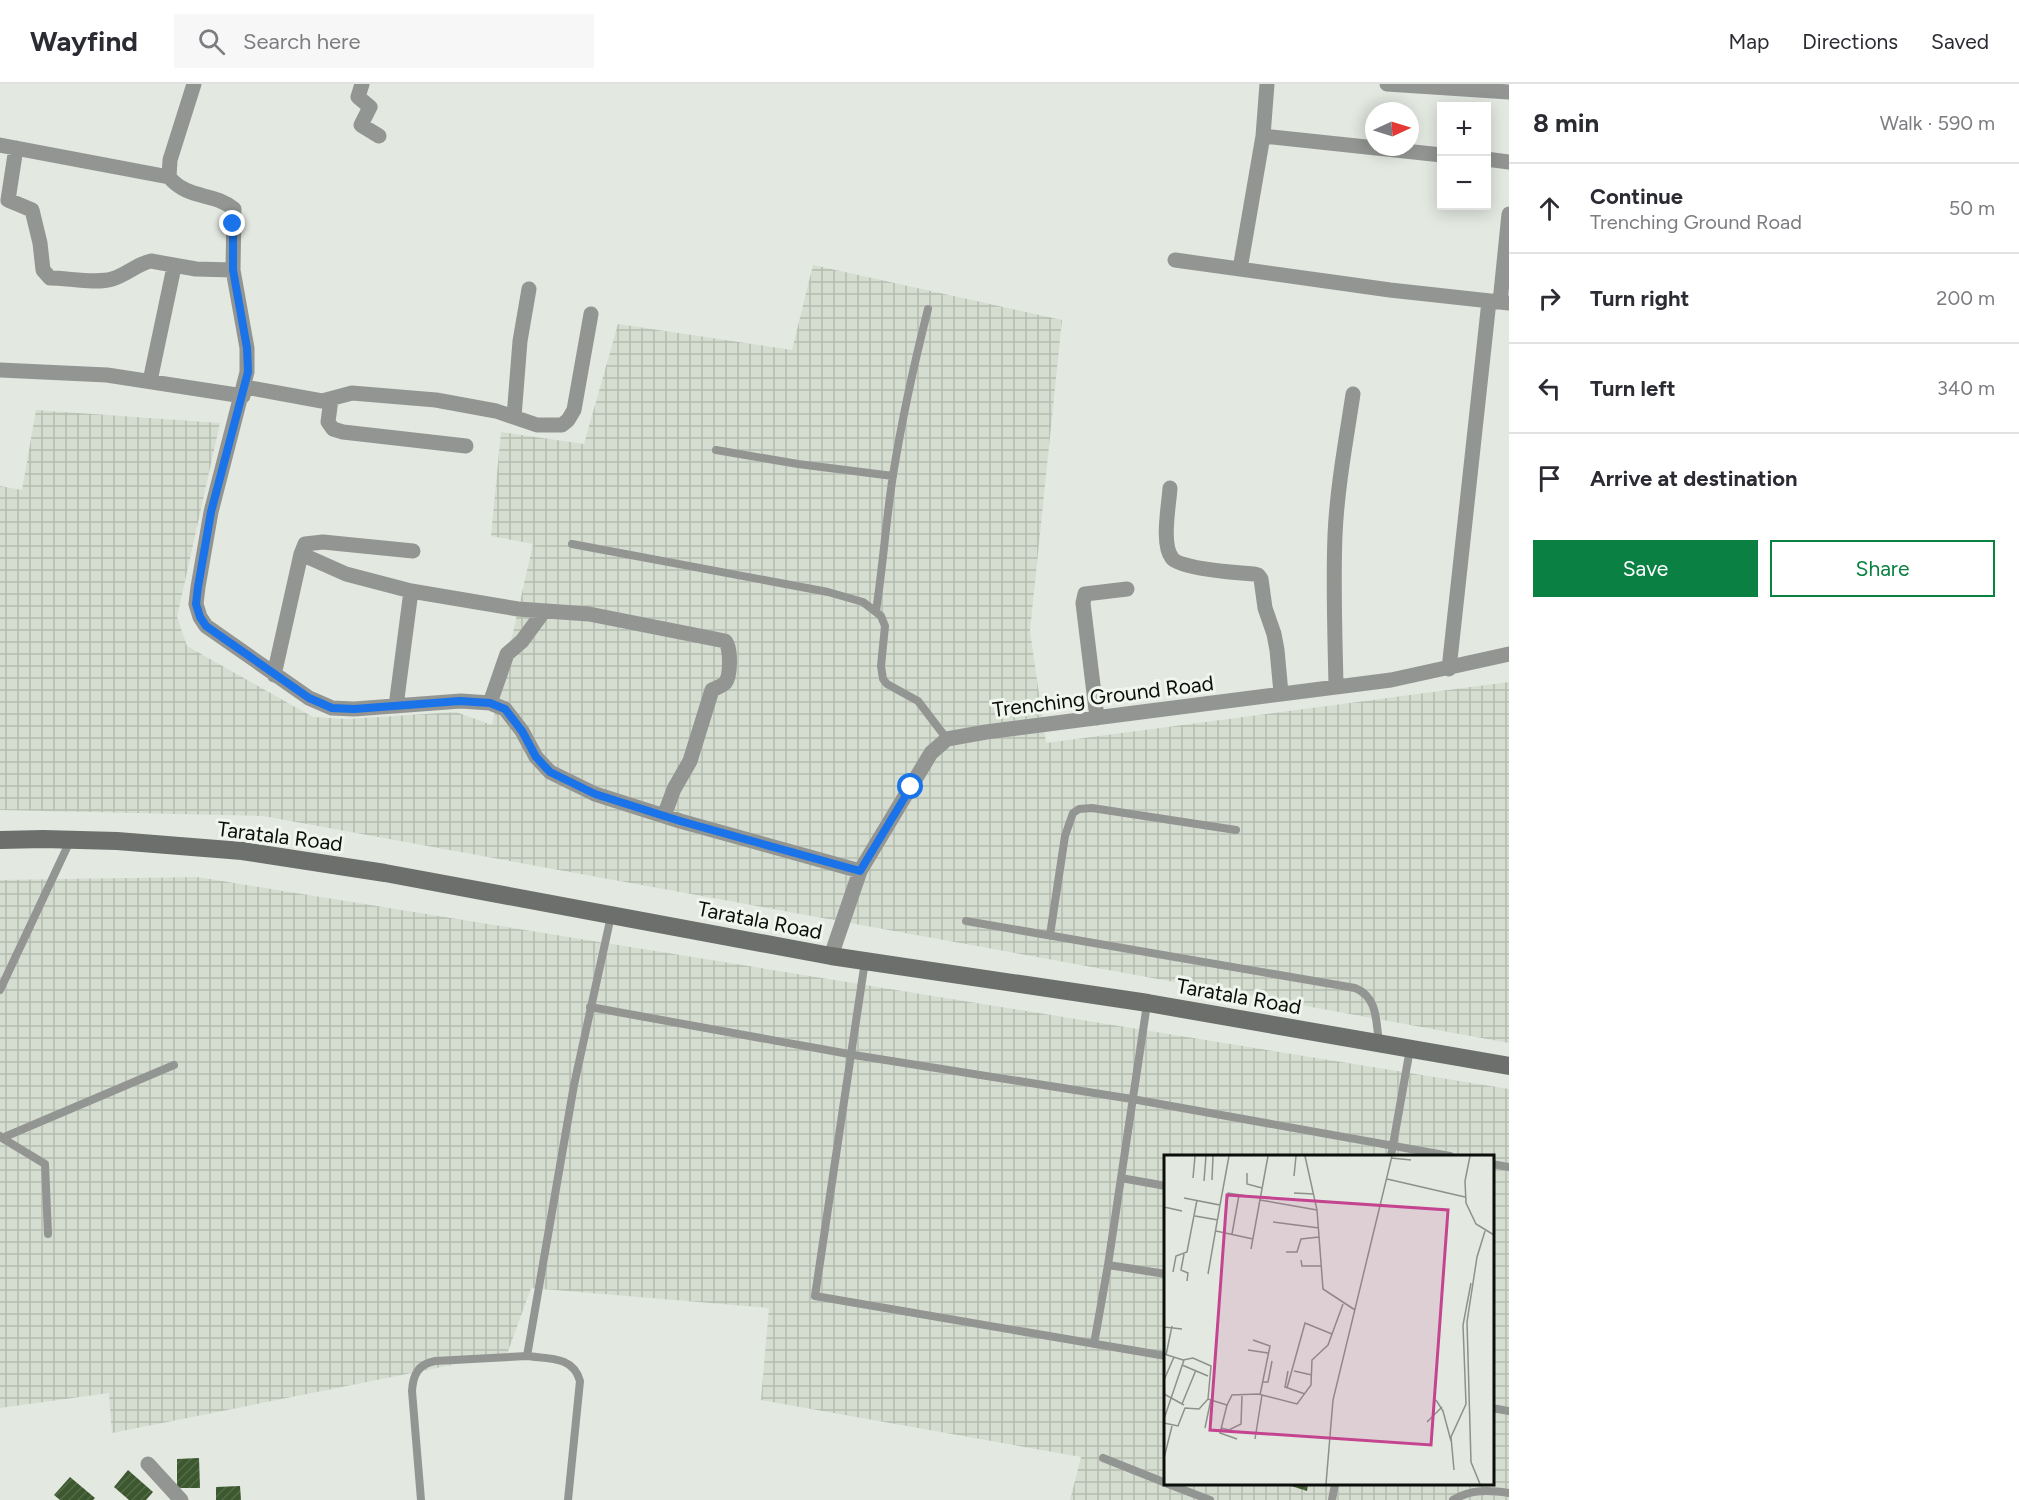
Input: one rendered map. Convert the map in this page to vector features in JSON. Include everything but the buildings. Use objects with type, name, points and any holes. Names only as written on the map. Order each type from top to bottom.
[{"type":"street","points":[[169,177],[170,160],[194,84]]},
{"type":"street","points":[[362,84],[358,97],[370,107],[362,125],[379,136]]},
{"type":"street","points":[[1239,269],[1263,136],[1267,84]]},
{"type":"street","points":[[1387,84],[1509,92]]},
{"type":"street","points":[[1263,136],[1437,154]]},
{"type":"street","points":[[0,145],[169,177],[177,187],[226,202],[234,209],[233,270],[247,348],[248,372],[211,512],[196,604],[206,626],[309,698],[332,708],[354,709],[460,701],[490,703],[505,709],[522,731],[536,757],[550,772],[595,794],[664,816],[860,871]]},
{"type":"street","points":[[16,148],[8,200],[32,210],[40,243],[42,270],[50,279],[110,280],[151,261],[174,267],[233,270]]},
{"type":"street","points":[[1491,160],[1509,162]]},
{"type":"street","points":[[1449,669],[1509,214]]},
{"type":"street","points":[[1175,260],[1390,290],[1499,302]]},
{"type":"street","points":[[150,381],[174,267]]},
{"type":"street","points":[[514,417],[520,340],[529,289]]},
{"type":"street","points":[[0,370],[97,374],[322,401],[352,393],[436,400],[496,411],[537,425],[551,427],[562,425],[568,420],[576,399],[591,314]]},
{"type":"street","points":[[1336,686],[1333,603],[1335,534],[1340,479],[1353,394]]},
{"type":"street","points":[[331,399],[328,422],[333,429],[466,446]]},
{"type":"street","points":[[1170,488],[1166,534],[1170,556],[1173,560],[1186,565],[1258,575],[1261,579],[1265,608],[1277,650],[1281,693]]},
{"type":"street","points":[[274,675],[305,544],[312,542],[413,551]]},
{"type":"street","points":[[301,554],[346,574],[411,591],[544,611],[589,614],[721,639],[728,644],[730,648],[727,678],[725,682],[712,690],[690,761],[674,789],[664,816]]},
{"type":"street","points":[[1097,718],[1083,603],[1085,594],[1127,589]]},
{"type":"street","points":[[396,706],[411,591]]},
{"type":"street","points":[[490,703],[507,654],[522,640],[544,611]]},
{"type":"street","name":"Trenching Ground Road","points":[[947,739],[1391,680],[1509,654]]},
{"type":"street","points":[[831,956],[860,871],[931,753],[947,739]]},
{"type":"street","name":"Taratala Road","points":[[0,840],[117,841],[242,851],[385,873],[831,956],[1148,1003],[1509,1066]]},
{"type":"street","points":[[148,1464],[182,1500]]},
{"type":"lane","points":[[876,611],[893,476],[912,376],[928,309]]},
{"type":"lane","points":[[716,450],[798,464],[893,476]]},
{"type":"lane","points":[[572,544],[828,592],[863,602],[881,616],[885,626],[881,666],[883,679],[887,684],[918,701],[947,739]]},
{"type":"lane","points":[[1050,935],[1065,836],[1073,813],[1079,809],[1092,807],[1236,830]]},
{"type":"lane","points":[[0,990],[71,839]]},
{"type":"lane","points":[[527,1356],[590,1007],[612,914]]},
{"type":"lane","points":[[966,921],[1355,988],[1365,992],[1370,998],[1380,1044]]},
{"type":"lane","points":[[865,961],[815,1296],[1164,1356]]},
{"type":"lane","points":[[1094,1344],[1148,1003]]},
{"type":"lane","points":[[590,1007],[850,1054],[1132,1099],[1444,1155]]},
{"type":"lane","points":[[1391,1155],[1410,1049]]},
{"type":"lane","points":[[1,1137],[174,1065]]},
{"type":"lane","points":[[1,1137],[45,1164],[48,1234]]},
{"type":"lane","points":[[1494,1164],[1509,1167]]},
{"type":"lane","points":[[1121,1178],[1164,1186]]},
{"type":"lane","points":[[1108,1265],[1164,1274]]},
{"type":"lane","points":[[421,1500],[412,1391],[414,1376],[420,1367],[426,1362],[435,1361],[527,1356],[566,1361],[577,1370],[580,1381],[568,1500]]},
{"type":"lane","points":[[1494,1408],[1509,1410]]},
{"type":"lane","points":[[1102,1458],[1164,1482]]},
{"type":"lane","points":[[1172,1485],[1210,1500]]},
{"type":"lane","points":[[1332,1500],[1335,1485]]},
{"type":"lane","points":[[1453,1500],[1462,1495],[1486,1490],[1509,1493]]},
{"type":"shaded area","points":[[813,265],[1062,320],[1030,631],[1046,743],[1509,682],[1509,1043],[263,816],[0,810],[0,486],[22,490],[36,410],[220,423],[177,617],[187,646],[313,717],[347,719],[456,712],[492,725],[533,544],[491,536],[501,432],[584,444],[618,324],[792,350]]},
{"type":"shaded area","points":[[197,877],[1509,1089],[1509,1500],[1070,1500],[1081,1457],[761,1400],[769,1308],[531,1288],[507,1354],[112,1433],[109,1393],[0,1408],[0,880]]},
{"type":"route","points":[[233,224],[233,270],[242,311],[248,372],[211,512],[198,587],[196,604],[206,626],[309,698],[332,708],[354,709],[460,701],[490,703],[505,709],[522,731],[536,757],[550,772],[595,794],[680,821],[860,871],[911,787]]}]
